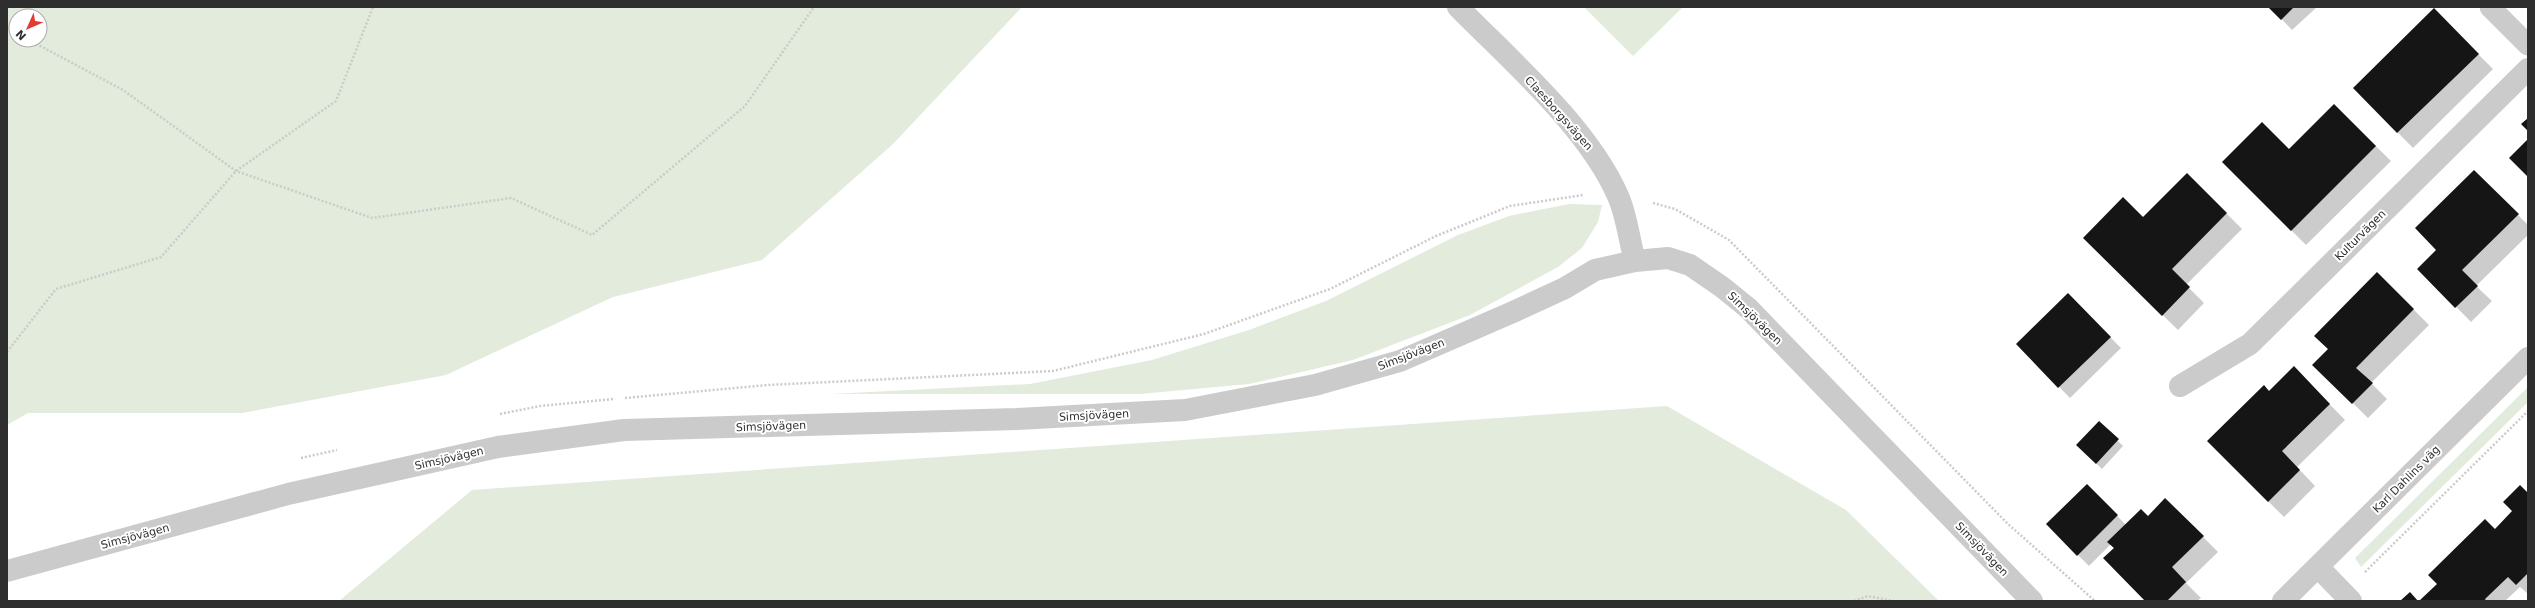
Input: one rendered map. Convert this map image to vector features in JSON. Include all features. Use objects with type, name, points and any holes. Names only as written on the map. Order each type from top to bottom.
[{"type":"street","name":"Claesborgsvägen","points":[[1458,7],[1524,74],[1593,149],[1619,197],[1635,261]]},
{"type":"street","name":"Kulturvägen","points":[[2180,386],[2250,344],[2528,69]]},
{"type":"street","name":"Simsjövägen","points":[[7,571],[288,494],[498,447],[624,430],[1017,419],[1185,410],[1315,386],[1400,361],[1520,309],[1565,288],[1596,270],[1635,261],[1668,258],[1690,265],[1722,287],[1748,308],[2032,601]]},
{"type":"street","name":"Karl Dahlins väg","points":[[2283,601],[2528,358]]},
{"type":"street","points":[[2318,566],[2351,601]]},
{"type":"lane","points":[[2490,7],[2528,45]]},
{"type":"path","points":[[7,352],[56,289],[161,257],[236,170],[336,101],[373,7]]},
{"type":"path","points":[[44,48],[123,90],[236,170],[372,218],[511,198],[592,235],[745,106],[814,7]]},
{"type":"path","points":[[493,416],[540,406],[768,385],[1053,371],[1204,334],[1330,289],[1436,236],[1510,206],[1587,195]]},
{"type":"path","points":[[1646,202],[1675,209],[1728,240],[2008,524],[2095,601]]},
{"type":"path","points":[[2361,576],[2528,411]]},
{"type":"path","points":[[300,459],[338,450]]},
{"type":"path","points":[[1854,601],[1868,596],[1892,601]]},
{"type":"green space","points":[[7,7],[1022,7],[893,144],[762,260],[613,297],[446,375],[242,413],[28,413],[7,425]]},
{"type":"green space","points":[[1584,7],[1683,7],[1633,56]]},
{"type":"green space","points":[[1569,204],[1602,205],[1598,222],[1582,248],[1558,267],[1470,315],[1353,360],[1249,384],[1140,394],[831,394],[1030,384],[1152,360],[1249,330],[1326,301],[1458,235],[1509,216]]},
{"type":"green space","points":[[2528,387],[2528,402],[2361,567],[2355,558]]},
{"type":"green space","points":[[1667,406],[1846,510],[1939,601],[339,601],[472,490]]},
{"type":"building","points":[[2268,7],[2294,7],[2281,20]]},
{"type":"building","points":[[2434,8],[2479,54],[2397,133],[2353,88]]},
{"type":"building","points":[[2334,104],[2376,146],[2291,231],[2222,162],[2262,122],[2289,149]]},
{"type":"building","points":[[2528,118],[2528,131],[2521,124]]},
{"type":"building","points":[[2528,139],[2528,177],[2509,158]]},
{"type":"building","points":[[2474,170],[2519,214],[2462,270],[2478,286],[2455,308],[2417,269],[2436,250],[2415,228]]},
{"type":"building","points":[[2187,173],[2227,213],[2172,269],[2190,287],[2162,316],[2083,238],[2123,197],[2143,217]]},
{"type":"building","points":[[2377,272],[2414,309],[2356,368],[2373,383],[2352,404],[2312,365],[2328,349],[2314,336]]},
{"type":"building","points":[[2068,293],[2111,337],[2058,388],[2016,344]]},
{"type":"building","points":[[2294,366],[2330,404],[2282,451],[2300,470],[2268,502],[2207,441],[2264,385],[2269,391]]},
{"type":"building","points":[[2099,421],[2119,439],[2096,464],[2076,445]]},
{"type":"building","points":[[2087,484],[2118,515],[2077,556],[2046,524]]},
{"type":"building","points":[[2520,485],[2528,493],[2528,573],[2516,585],[2508,577],[2485,599],[2486,601],[2419,601],[2437,584],[2428,575],[2485,519],[2495,529],[2512,511],[2503,502]]},
{"type":"building","points":[[2165,498],[2204,536],[2172,567],[2186,582],[2167,601],[2145,601],[2103,558],[2114,548],[2107,542],[2141,509],[2148,516]]},
{"type":"building","points":[[2410,592],[2418,601],[2400,601]]}]
